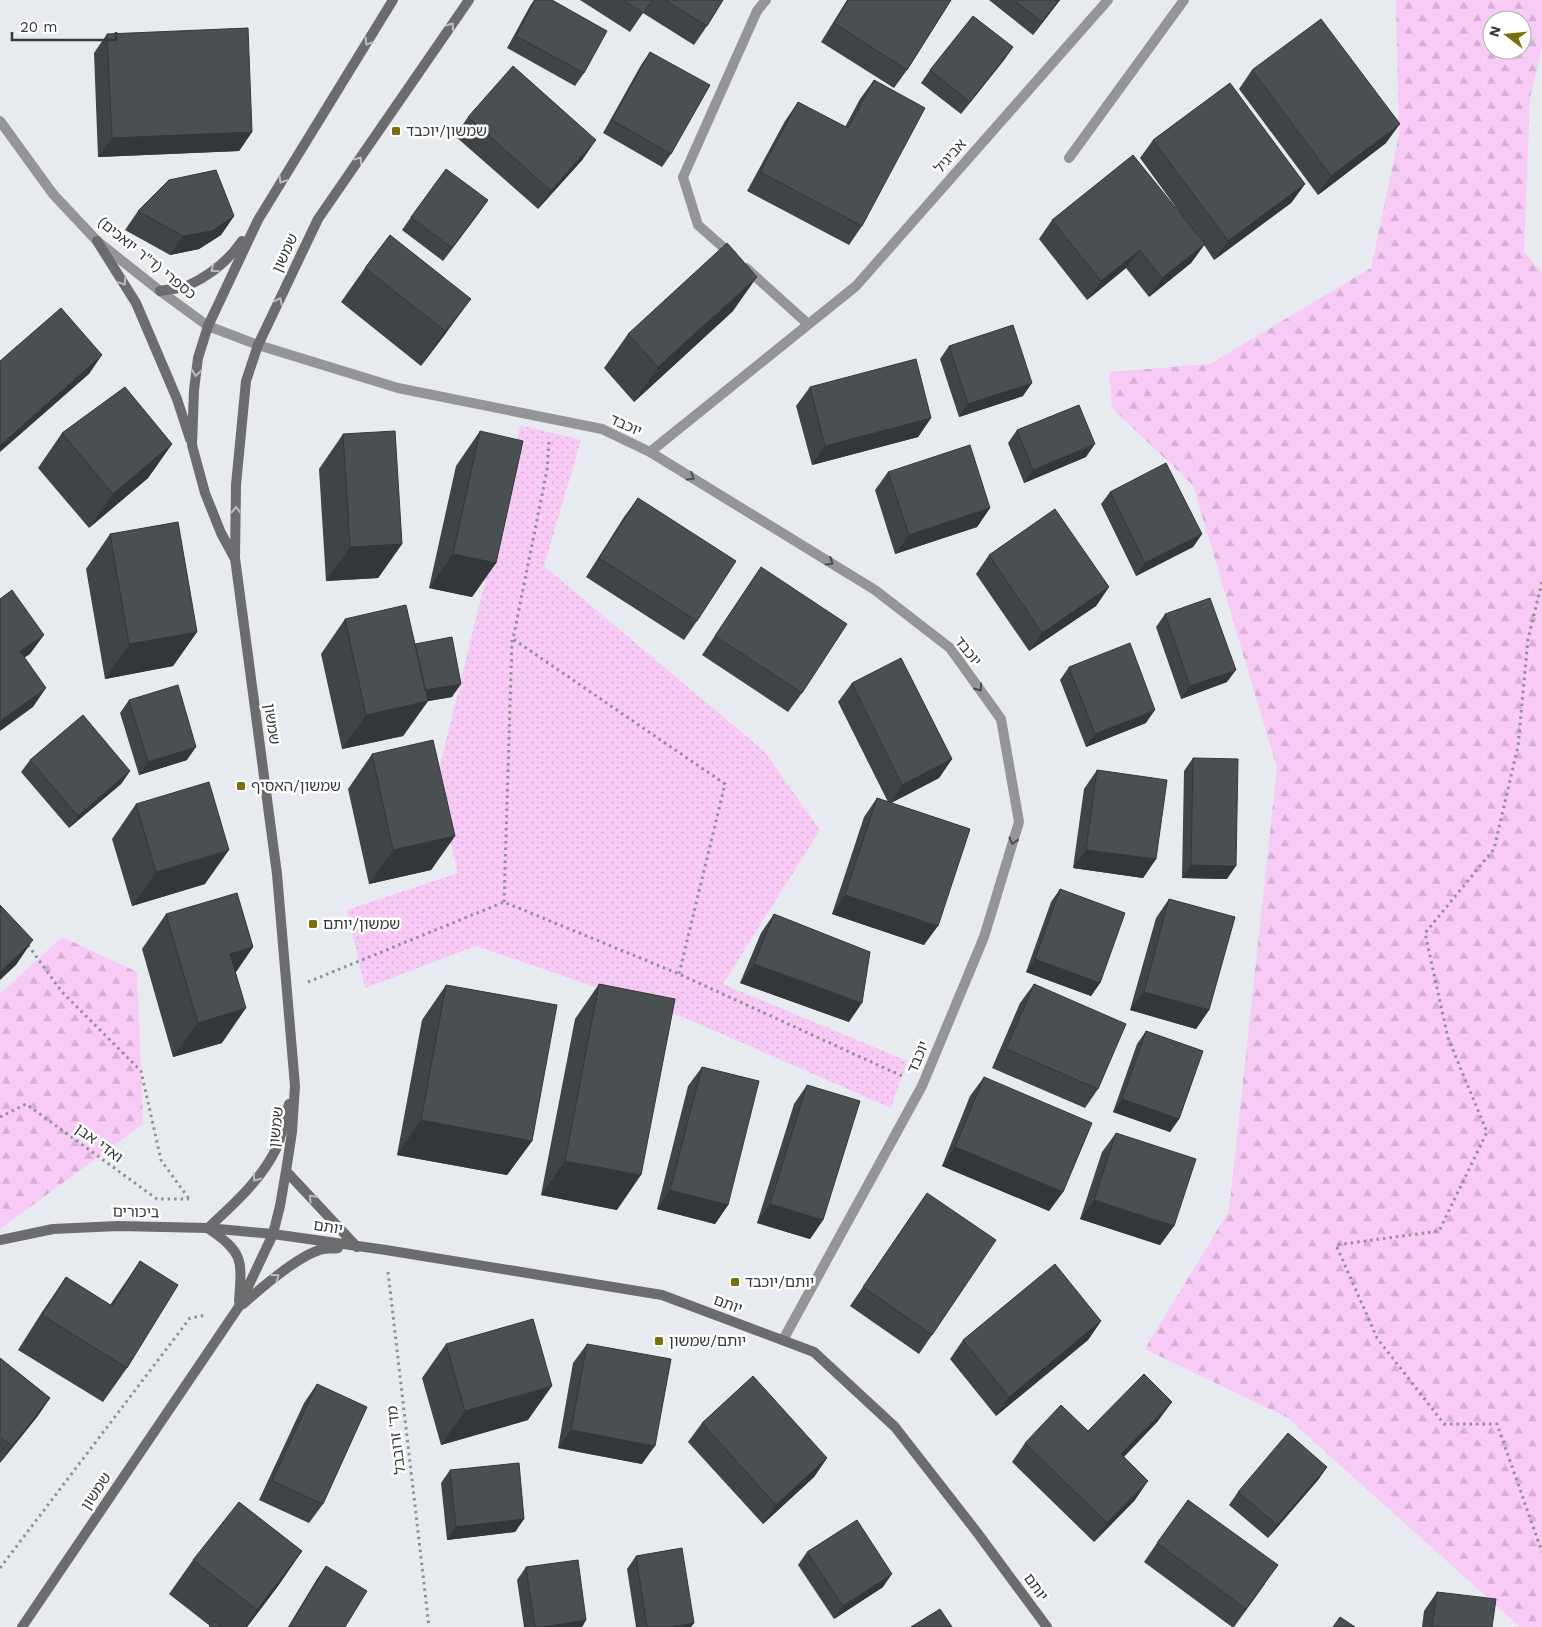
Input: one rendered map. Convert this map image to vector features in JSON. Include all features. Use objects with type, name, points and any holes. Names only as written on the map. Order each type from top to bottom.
[{"type":"street","name":"שמשון","points":[[235,558],[221,533],[205,493],[192,445],[194,390],[198,358],[208,326],[258,220],[393,0]]},
{"type":"street","name":"שמשון","points":[[22,1627],[238,1308],[272,1234],[280,1206],[292,1132],[295,1086],[278,874],[235,558],[236,485],[246,381],[258,345],[318,219],[469,0]]},
{"type":"street","points":[[766,0],[757,11],[683,177],[698,225],[808,324]]},
{"type":"street","name":"אביגיל","points":[[650,452],[856,286],[1108,0]]},
{"type":"street","points":[[1070,158],[1184,0]]},
{"type":"street","name":"כספרי (ד\"ר יואכים)","points":[[0,121],[53,194],[97,241],[208,326],[258,345]]},
{"type":"street","points":[[160,291],[186,286],[209,274],[234,253],[258,220]]},
{"type":"street","points":[[97,241],[136,303],[177,400],[192,445]]},
{"type":"street","name":"יוכבד","points":[[258,345],[398,388],[602,429],[650,452],[875,590],[950,648],[1001,719],[1019,822],[984,937],[922,1086],[783,1340]]},
{"type":"street","points":[[238,1308],[241,1272],[238,1254],[228,1241],[208,1228],[233,1205],[258,1177],[276,1148],[295,1086]]},
{"type":"street","points":[[286,1170],[357,1247]]},
{"type":"street","name":"ביכורים","points":[[0,1240],[62,1229],[118,1226],[208,1228],[272,1234]]},
{"type":"street","name":"יותם","points":[[272,1234],[386,1250],[662,1295],[814,1352],[895,1427],[976,1531],[1047,1627]]},
{"type":"street","points":[[238,1308],[261,1288],[304,1257],[322,1249],[357,1247]]},
{"type":"path","points":[[504,902],[512,639],[547,470],[552,419]]},
{"type":"path","points":[[1542,582],[1528,639],[1518,746],[1494,849],[1425,932],[1448,1038],[1487,1132],[1439,1231],[1336,1245],[1378,1338],[1444,1424],[1497,1424],[1542,1552]]},
{"type":"path","points":[[512,639],[725,784],[679,974]]},
{"type":"path","points":[[287,991],[504,902],[679,974],[922,1086]]},
{"type":"path","name":"ואדי אבן","points":[[0,1118],[26,1104],[157,1199],[188,1199],[161,1160],[141,1071],[62,992],[28,945]]},
{"type":"path","name":"מד' זרובבל","points":[[386,1250],[429,1627]]},
{"type":"path","points":[[0,1568],[190,1318],[238,1308]]},
{"type":"green space","points":[[1396,0],[1542,0],[1542,47],[1530,98],[1524,252],[1542,273],[1542,1627],[1520,1627],[1288,1418],[1145,1349],[1229,1211],[1277,768],[1193,485],[1112,408],[1109,372],[1210,364],[1371,268],[1399,135]]},
{"type":"green space","points":[[520,425],[581,440],[544,566],[764,751],[820,830],[723,984],[907,1061],[891,1108],[683,1017],[476,946],[365,988],[347,910],[458,873],[436,782],[511,475]]},
{"type":"green space","points":[[62,937],[137,972],[143,1124],[0,1229],[0,994]]},
{"type":"building","points":[[535,0],[552,0],[607,31],[584,73],[516,36]]},
{"type":"building","points":[[623,0],[652,0],[644,13]]},
{"type":"building","points":[[665,0],[723,0],[707,26]]},
{"type":"building","points":[[848,0],[951,0],[907,70],[834,23]]},
{"type":"building","points":[[1014,0],[1059,0],[1042,22]]},
{"type":"building","points":[[973,16],[1013,47],[970,102],[930,70]]},
{"type":"building","points":[[1321,19],[1400,124],[1331,176],[1252,70]]},
{"type":"building","points":[[248,28],[252,132],[112,138],[107,34]]},
{"type":"building","points":[[650,52],[710,85],[671,154],[612,120]]},
{"type":"building","points":[[513,66],[596,140],[551,191],[468,117]]},
{"type":"building","points":[[874,80],[925,108],[862,226],[760,172],[798,102],[848,128]]},
{"type":"building","points":[[1230,83],[1305,184],[1228,241],[1153,140]]},
{"type":"building","points":[[1133,155],[1205,244],[1162,278],[1140,250],[1101,281],[1052,220]]},
{"type":"building","points":[[446,169],[488,200],[452,248],[411,217]]},
{"type":"building","points":[[216,170],[234,216],[212,231],[183,236],[138,211],[169,180]]},
{"type":"building","points":[[390,235],[471,299],[445,331],[365,268]]},
{"type":"building","points":[[727,243],[757,277],[658,367],[628,334]]},
{"type":"building","points":[[61,308],[102,355],[0,445],[0,361]]},
{"type":"building","points":[[1013,325],[1032,383],[968,404],[949,346]]},
{"type":"building","points":[[916,359],[931,418],[825,446],[810,387]]},
{"type":"building","points":[[125,387],[172,444],[113,494],[62,433]]},
{"type":"building","points":[[1079,405],[1095,444],[1033,470],[1017,430]]},
{"type":"building","points":[[395,431],[402,544],[350,547],[343,434]]},
{"type":"building","points":[[480,431],[523,441],[496,563],[453,554]]},
{"type":"building","points":[[970,445],[990,508],[909,535],[888,472]]},
{"type":"building","points":[[1166,463],[1202,534],[1145,563],[1110,492]]},
{"type":"building","points":[[638,498],[736,561],[697,621],[599,558]]},
{"type":"building","points":[[1055,509],[1109,587],[1042,633],[989,555]]},
{"type":"building","points":[[178,522],[197,632],[129,644],[110,534]]},
{"type":"building","points":[[761,567],[847,624],[802,693],[715,636]]},
{"type":"building","points":[[12,590],[44,635],[20,651],[46,688],[0,721],[0,599]]},
{"type":"building","points":[[1210,598],[1236,670],[1190,686],[1165,614]]},
{"type":"building","points":[[406,605],[428,701],[366,715],[345,619]]},
{"type":"building","points":[[452,637],[461,684],[425,690],[415,644]]},
{"type":"building","points":[[1130,643],[1155,710],[1095,734],[1069,667]]},
{"type":"building","points":[[901,658],[952,759],[902,785],[852,683]]},
{"type":"building","points":[[178,685],[196,747],[148,762],[129,700]]},
{"type":"building","points":[[83,715],[130,771],[78,816],[30,760]]},
{"type":"building","points":[[433,740],[455,836],[393,850],[372,754]]},
{"type":"building","points":[[1193,758],[1238,759],[1236,866],[1191,865]]},
{"type":"building","points":[[1097,770],[1167,780],[1156,859],[1086,850]]},
{"type":"building","points":[[209,782],[229,850],[156,872],[136,804]]},
{"type":"building","points":[[877,798],[970,829],[938,926],[845,895]]},
{"type":"building","points":[[1060,889],[1125,913],[1100,983],[1035,959]]},
{"type":"building","points":[[237,893],[253,947],[230,954],[246,1008],[198,1023],[166,914]]},
{"type":"building","points":[[1169,899],[1235,917],[1209,1010],[1144,992]]},
{"type":"building","points":[[0,905],[33,940],[0,972]]},
{"type":"building","points":[[774,914],[870,952],[862,1003],[754,964]]},
{"type":"building","points":[[599,984],[675,999],[641,1175],[565,1161]]},
{"type":"building","points":[[1034,984],[1126,1024],[1098,1089],[1006,1049]]},
{"type":"building","points":[[446,985],[557,1005],[532,1141],[421,1120]]},
{"type":"building","points":[[1146,1031],[1203,1051],[1179,1119],[1122,1099]]},
{"type":"building","points":[[702,1067],[759,1081],[728,1205],[670,1190]]},
{"type":"building","points":[[984,1077],[1092,1123],[1063,1192],[955,1147]]},
{"type":"building","points":[[807,1085],[860,1101],[823,1220],[770,1204]]},
{"type":"building","points":[[1116,1133],[1196,1159],[1174,1226],[1094,1200]]},
{"type":"building","points":[[927,1193],[996,1240],[932,1335],[863,1287]]},
{"type":"building","points":[[140,1261],[178,1285],[127,1368],[42,1315],[66,1277],[112,1306]]},
{"type":"building","points":[[1055,1264],[1101,1321],[1009,1397],[963,1340]]},
{"type":"building","points":[[533,1319],[552,1386],[465,1411],[446,1344]]},
{"type":"building","points":[[587,1344],[671,1359],[655,1446],[571,1430]]},
{"type":"building","points":[[0,1358],[50,1398],[12,1446],[0,1437]]},
{"type":"building","points":[[1144,1374],[1172,1402],[1121,1454],[1148,1481],[1107,1523],[1025,1443],[1061,1405],[1088,1431]]},
{"type":"building","points":[[753,1376],[827,1458],[776,1505],[702,1423]]},
{"type":"building","points":[[317,1384],[367,1407],[323,1504],[272,1481]]},
{"type":"building","points":[[1288,1433],[1327,1467],[1277,1525],[1238,1492]]},
{"type":"building","points":[[519,1463],[524,1519],[456,1527],[450,1470]]},
{"type":"building","points":[[1188,1500],[1278,1565],[1246,1609],[1157,1543]]},
{"type":"building","points":[[239,1502],[302,1551],[257,1610],[193,1560]]},
{"type":"building","points":[[857,1520],[892,1574],[843,1606],[807,1552]]},
{"type":"building","points":[[682,1548],[694,1623],[672,1627],[647,1627],[636,1556]]},
{"type":"building","points":[[578,1560],[586,1620],[535,1627],[526,1567]]},
{"type":"building","points":[[326,1566],[367,1591],[345,1627],[289,1627]]},
{"type":"building","points":[[1437,1592],[1496,1599],[1492,1627],[1432,1627]]},
{"type":"building","points":[[940,1609],[952,1627],[911,1627]]},
{"type":"building","points":[[1340,1617],[1355,1627],[1333,1627]]},
{"type":"building","points":[[214,1621],[222,1627],[209,1627]]},
{"type":"place","name":"שמשון/יוכבד","points":[[396,131]]},
{"type":"place","name":"שמשון/האסיף","points":[[241,786]]},
{"type":"place","name":"שמשון/יותם","points":[[313,924]]},
{"type":"place","name":"יותם/יוכבד","points":[[735,1282]]},
{"type":"place","name":"יותם/שמשון","points":[[659,1341]]}]
